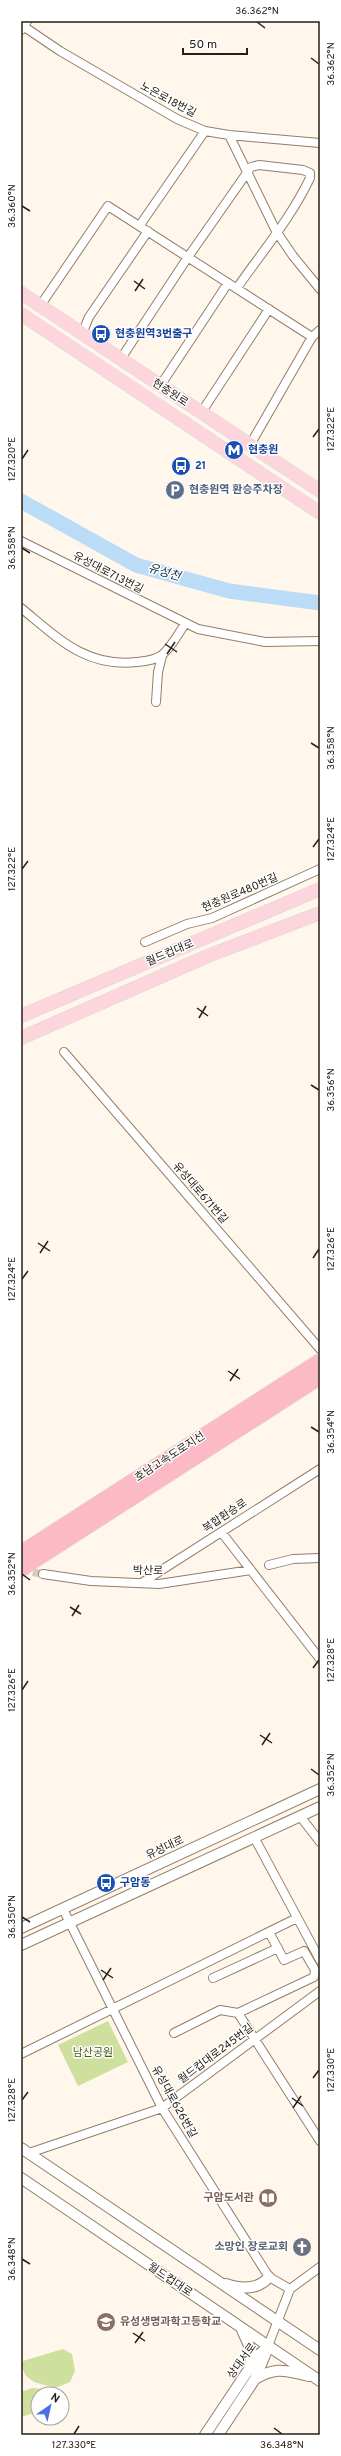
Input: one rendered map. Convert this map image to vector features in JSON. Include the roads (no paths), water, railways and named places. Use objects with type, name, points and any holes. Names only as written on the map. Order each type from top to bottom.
[{"type":"highway","name":"호남고속도로지선","points":[[21,1553],[320,1361]]},
{"type":"highway","name":"호남고속도로지선","points":[[21,1569],[320,1377]]},
{"type":"main road","name":"현충원로","points":[[21,293],[320,492]]},
{"type":"main road","name":"현충원로","points":[[21,314],[320,513]]},
{"type":"main road","name":"월드컵대로","points":[[21,1016],[320,889]]},
{"type":"main road","name":"월드컵대로","points":[[21,1038],[210,955],[320,913]]},
{"type":"street","name":"노은로18번길","points":[[23,25],[60,51],[177,120],[205,131],[229,135],[320,143]]},
{"type":"street","points":[[140,225],[205,131]]},
{"type":"street","points":[[229,135],[246,173],[276,231],[293,256],[320,289]]},
{"type":"street","points":[[120,360],[188,257],[251,167],[259,164],[303,170],[310,173],[310,178],[290,216],[276,231],[237,288]]},
{"type":"street","points":[[40,306],[108,206],[140,225],[312,337]]},
{"type":"street","points":[[82,334],[89,318],[148,231]]},
{"type":"street","points":[[160,386],[228,283]]},
{"type":"street","points":[[201,413],[269,310]]},
{"type":"street","points":[[250,445],[312,337],[320,330]]},
{"type":"street","name":"유성대로713번길","points":[[21,541],[185,624],[222,636],[265,642],[320,641]]},
{"type":"street","points":[[21,608],[79,653],[101,662],[124,664],[149,660],[162,656]]},
{"type":"street","points":[[156,702],[158,672],[162,656],[185,624]]},
{"type":"street","name":"현충원로480번길","points":[[145,942],[187,924],[212,918],[320,869]]},
{"type":"street","name":"유성대로671번길","points":[[64,1052],[320,1348]]},
{"type":"street","name":"복합환승로","points":[[143,1582],[222,1533],[247,1514],[320,1469]]},
{"type":"street","points":[[222,1533],[320,1659]]},
{"type":"street","points":[[269,1564],[293,1559],[320,1558]]},
{"type":"street","name":"박산로","points":[[43,1574],[91,1582],[143,1582],[159,1584],[251,1570]]},
{"type":"street","name":"유성대로","points":[[21,1928],[320,1790]]},
{"type":"street","points":[[21,1945],[320,1807]]},
{"type":"street","points":[[300,1816],[320,1842]]},
{"type":"street","points":[[254,1837],[320,1960]]},
{"type":"street","name":"유성대로626번길","points":[[63,1909],[162,2108],[269,2277],[290,2290]]},
{"type":"street","points":[[21,2054],[297,1918]]},
{"type":"street","points":[[174,2033],[220,2010],[238,2013],[314,1976],[315,1970],[304,1951],[284,1960],[270,1932]]},
{"type":"street","points":[[213,1978],[278,1948]]},
{"type":"street","name":"월드컵대로245번길","points":[[25,2151],[162,2108],[320,1991]]},
{"type":"street","points":[[238,2013],[249,2033],[255,2039],[320,2141]]},
{"type":"street","points":[[25,2151],[320,2350]]},
{"type":"street","name":"월드컵대로","points":[[21,2178],[317,2379]]},
{"type":"street","points":[[268,2346],[290,2290],[320,2267]]},
{"type":"street","points":[[218,2281],[236,2287],[252,2287],[263,2284],[269,2277]]},
{"type":"street","points":[[239,2327],[252,2352],[252,2375],[274,2370],[284,2370],[317,2379]]},
{"type":"street","name":"상대서로","points":[[218,2435],[268,2346]]},
{"type":"street","name":"상대서로","points":[[205,2435],[252,2375]]},
{"type":"waterway","name":"유성천","points":[[21,501],[136,565],[229,591],[320,603]]},
{"type":"tunnel","points":[[21,1570],[43,1574]]},
{"type":"place","name":"현충원역3번출구","points":[[101,334]]},
{"type":"place","name":"현충원","points":[[234,450]]},
{"type":"place","name":"21","points":[[181,466]]},
{"type":"place","name":"현충원역 환승주차장","points":[[175,490]]},
{"type":"place","name":"구암동","points":[[106,1883]]},
{"type":"place","name":"구암도서관","points":[[268,2198]]},
{"type":"place","name":"소망인 장로교회","points":[[302,2247]]},
{"type":"place","name":"유성생명과학고등학교","points":[[106,2322]]},
{"type":"park label","name":"남산공원","points":[[93,2053]]}]
